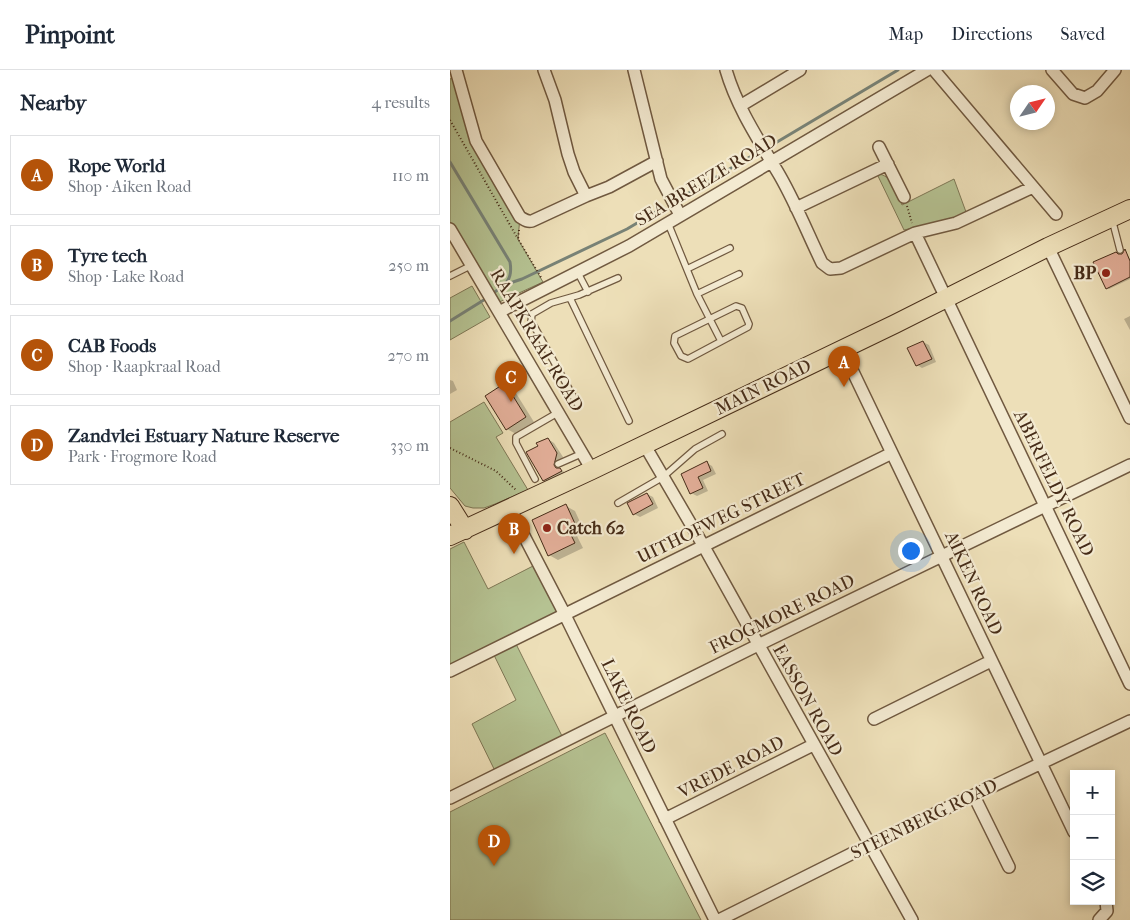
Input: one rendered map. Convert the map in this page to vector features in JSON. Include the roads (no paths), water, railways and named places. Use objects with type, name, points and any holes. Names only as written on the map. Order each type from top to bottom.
[{"type":"main road","name":"MAIN ROAD","points":[[457,533],[515,502],[539,483],[592,470],[1048,247],[1130,209]]},
{"type":"main road","points":[[450,506],[457,533]]},
{"type":"street","points":[[456,70],[476,141],[520,217],[528,222],[609,187],[657,162]]},
{"type":"street","points":[[544,70],[555,100],[568,154],[586,196]]},
{"type":"street","points":[[634,70],[661,179],[680,215]]},
{"type":"street","points":[[726,70],[731,87],[740,106],[796,208],[822,263],[830,269],[841,268],[915,233],[956,223],[1033,187]]},
{"type":"street","points":[[740,106],[800,70]]},
{"type":"street","name":"SEA BREEZE ROAD","points":[[497,308],[578,273],[629,246],[927,70]]},
{"type":"street","points":[[934,70],[1056,214]]},
{"type":"street","points":[[1052,70],[1073,94],[1086,98],[1097,91],[1115,70]]},
{"type":"street","points":[[879,147],[904,197]]},
{"type":"street","points":[[796,208],[888,164]]},
{"type":"street","name":"RAAPKRAAL ROAD","points":[[450,229],[592,470]]},
{"type":"street","name":"ABERFELDY ROAD","points":[[915,233],[1130,684]]},
{"type":"street","points":[[1048,247],[1130,418]]},
{"type":"street","name":"AIKEN ROAD","points":[[842,349],[1070,824]]},
{"type":"street","name":"EASSON ROAD","points":[[644,444],[703,545],[912,920]]},
{"type":"street","name":"UITHOFWEG STREET","points":[[450,671],[892,453]]},
{"type":"street","name":"FROGMORE ROAD","points":[[450,798],[758,645],[1130,465]]},
{"type":"street","name":"LAKE ROAD","points":[[515,502],[564,615],[715,920]]},
{"type":"street","points":[[874,719],[991,661]]},
{"type":"street","name":"STEENBERG ROAD","points":[[719,920],[869,845],[1130,721]]},
{"type":"street","name":"VREDE ROAD","points":[[665,819],[813,745]]},
{"type":"street","points":[[974,796],[1009,867]]},
{"type":"street","points":[[1100,920],[1105,916],[1106,905]]},
{"type":"lane","points":[[1112,217],[1120,250]]},
{"type":"lane","points":[[668,223],[697,294],[722,341]]},
{"type":"lane","points":[[686,269],[730,248]]},
{"type":"lane","points":[[450,276],[472,265]]},
{"type":"lane","points":[[578,273],[588,292]]},
{"type":"lane","points":[[697,294],[739,274]]},
{"type":"lane","points":[[578,405],[531,318],[535,311],[558,300],[588,292],[618,278]]},
{"type":"lane","points":[[570,298],[629,421]]},
{"type":"lane","points":[[736,306],[742,308],[749,324],[748,327],[722,341],[688,359],[681,356],[674,338],[736,306]]},
{"type":"lane","points":[[539,483],[516,444],[516,437],[559,412]]},
{"type":"lane","points":[[618,503],[663,477],[695,449],[722,434]]},
{"type":"lane","points":[[558,464],[583,453]]},
{"type":"waterway","points":[[772,145],[898,70]]},
{"type":"waterway","points":[[687,194],[755,154]]},
{"type":"waterway","points":[[450,162],[510,262],[511,268],[507,281],[492,294]]},
{"type":"waterway","points":[[507,284],[522,279],[627,229],[659,210]]},
{"type":"waterway","points":[[450,321],[487,298]]},
{"type":"place","name":"BP","points":[[1106,273]]},
{"type":"place","name":"Rope World","points":[[844,387]]},
{"type":"place","name":"CAB Foods","points":[[511,402]]},
{"type":"place","name":"Catch 62","points":[[547,528]]},
{"type":"place","name":"Tyre tech","points":[[514,554]]},
{"type":"place","name":"Zandvlei Estuary Nature Reserve","points":[[494,866]]}]
